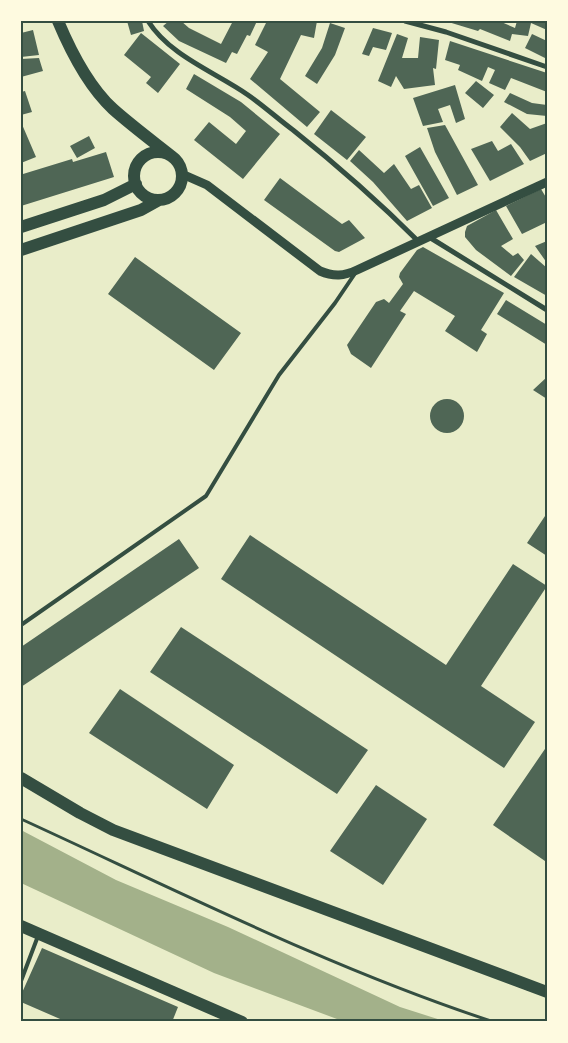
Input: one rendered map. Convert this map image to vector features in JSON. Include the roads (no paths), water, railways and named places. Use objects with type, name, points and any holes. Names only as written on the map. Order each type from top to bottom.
[{"type":"main road","points":[[21,250],[141,210],[173,195],[181,182],[182,174],[176,160],[112,108],[100,94],[72,51],[58,21]]},
{"type":"main road","points":[[159,200],[144,196],[136,184],[135,171],[140,160],[145,156],[157,152],[170,155]]},
{"type":"main road","points":[[21,227],[104,200],[136,184]]},
{"type":"main road","points":[[21,778],[113,830],[547,992]]},
{"type":"main road","points":[[21,926],[242,1022]]},
{"type":"street","points":[[148,21],[160,36],[176,50],[249,95],[342,170],[384,206],[418,240]]},
{"type":"street","points":[[405,21],[446,32],[547,67]]},
{"type":"street","points":[[182,174],[207,185],[320,271],[336,276],[350,274],[418,240],[547,182]]},
{"type":"street","points":[[428,236],[547,310]]},
{"type":"lane","points":[[21,625],[206,496],[279,375],[335,303],[357,270]]},
{"type":"lane","points":[[21,980],[39,934]]}]
